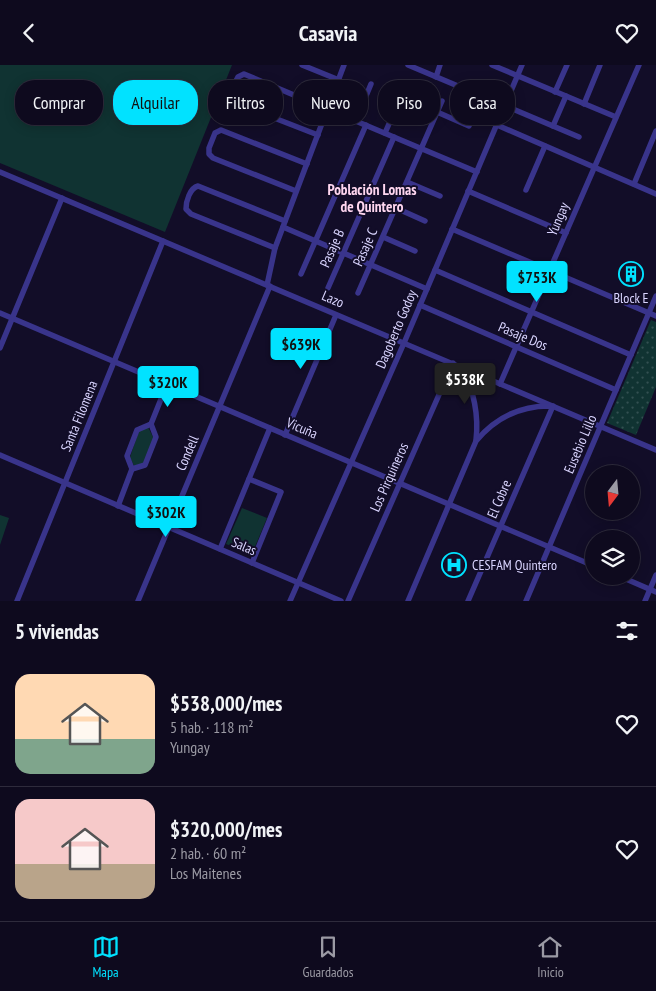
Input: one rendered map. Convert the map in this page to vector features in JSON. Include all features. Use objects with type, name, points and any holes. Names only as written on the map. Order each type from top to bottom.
[{"type":"street","points":[[302,65],[339,80]]},
{"type":"street","name":"Condell","points":[[339,80],[344,65]]},
{"type":"street","points":[[408,65],[450,83]]},
{"type":"street","points":[[436,77],[440,65]]},
{"type":"street","points":[[492,65],[616,117]]},
{"type":"street","name":"Dagoberto Godoy","points":[[515,82],[522,65]]},
{"type":"street","points":[[555,91],[567,65]]},
{"type":"street","points":[[584,104],[600,65]]},
{"type":"street","name":"Yungay","points":[[500,383],[638,65]]},
{"type":"street","points":[[293,94],[244,74],[238,77],[230,98],[233,102],[318,135]]},
{"type":"street","points":[[368,91],[371,84]]},
{"type":"street","points":[[553,126],[566,96]]},
{"type":"street","name":"Pasaje C","points":[[440,105],[442,101]]},
{"type":"street","points":[[515,110],[579,137]]},
{"type":"street","points":[[440,113],[469,126]]},
{"type":"street","name":"Condell","points":[[138,601],[269,286],[275,248],[322,125]]},
{"type":"street","points":[[301,274],[366,125],[477,172]]},
{"type":"street","points":[[385,133],[388,125]]},
{"type":"street","name":"Pasaje C","points":[[358,293],[432,125]]},
{"type":"street","points":[[497,125],[656,194]]},
{"type":"street","name":"Dagoberto Godoy","points":[[290,601],[404,343],[497,125]]},
{"type":"street","points":[[296,191],[212,157],[208,150],[214,134],[223,130],[307,164]]},
{"type":"street","points":[[634,185],[656,131]]},
{"type":"street","name":"Pasaje B","points":[[328,288],[394,137]]},
{"type":"street","points":[[526,190],[545,146]]},
{"type":"street","name":"Lazo","points":[[0,172],[656,450]]},
{"type":"street","points":[[407,182],[440,196]]},
{"type":"street","points":[[275,248],[191,214],[186,209],[193,188],[198,186],[284,224],[316,241],[426,289]]},
{"type":"street","points":[[468,191],[566,233]]},
{"type":"street","points":[[0,348],[62,198]]},
{"type":"street","points":[[396,208],[425,221]]},
{"type":"street","points":[[452,229],[656,316]]},
{"type":"street","points":[[383,237],[415,251]]},
{"type":"street","name":"Santa Filomena","points":[[17,601],[163,241]]},
{"type":"street","points":[[435,270],[631,355]]},
{"type":"street","name":"Eusebio Lillo","points":[[526,601],[656,296]]},
{"type":"street","name":"Pasaje Dos","points":[[420,305],[616,390]]},
{"type":"street","name":"Vicuña","points":[[0,313],[585,561]]},
{"type":"street","points":[[285,435],[336,315]]},
{"type":"street","name":"Los Pirquineros","points":[[348,601],[453,363]]},
{"type":"street","points":[[408,601],[476,441],[477,421],[475,402],[470,384],[462,367]]},
{"type":"street","points":[[132,469],[145,465],[156,437],[151,424],[167,384]]},
{"type":"street","points":[[476,441],[496,422],[512,413],[536,406],[552,406]]},
{"type":"street","name":"El Cobre","points":[[468,601],[552,406]]},
{"type":"street","points":[[118,506],[132,469],[127,456],[137,430],[151,424]]},
{"type":"street","points":[[220,549],[270,428]]},
{"type":"street","name":"Salas","points":[[0,455],[341,601]]},
{"type":"street","points":[[249,479],[281,492],[252,563]]},
{"type":"street","points":[[645,601],[653,591],[656,575]]},
{"type":"street","points":[[639,585],[653,591]]},
{"type":"green space","points":[[0,65],[232,65],[226,80],[208,80],[208,125],[165,232],[0,163]]},
{"type":"green space","points":[[651,320],[656,322],[656,387],[636,435],[607,423]]},
{"type":"green space","points":[[148,427],[154,439],[144,463],[134,466],[130,457],[139,431]]},
{"type":"green space","points":[[242,508],[267,518],[252,554],[226,544]]},
{"type":"green space","points":[[0,515],[9,518],[0,545]]},
{"type":"place","name":"Block E","points":[[631,274]]},
{"type":"place","name":"CESFAM Quintero","points":[[454,565]]},
{"type":"district","name":"Población Lomas de Quintero","points":[[372,198]]}]
